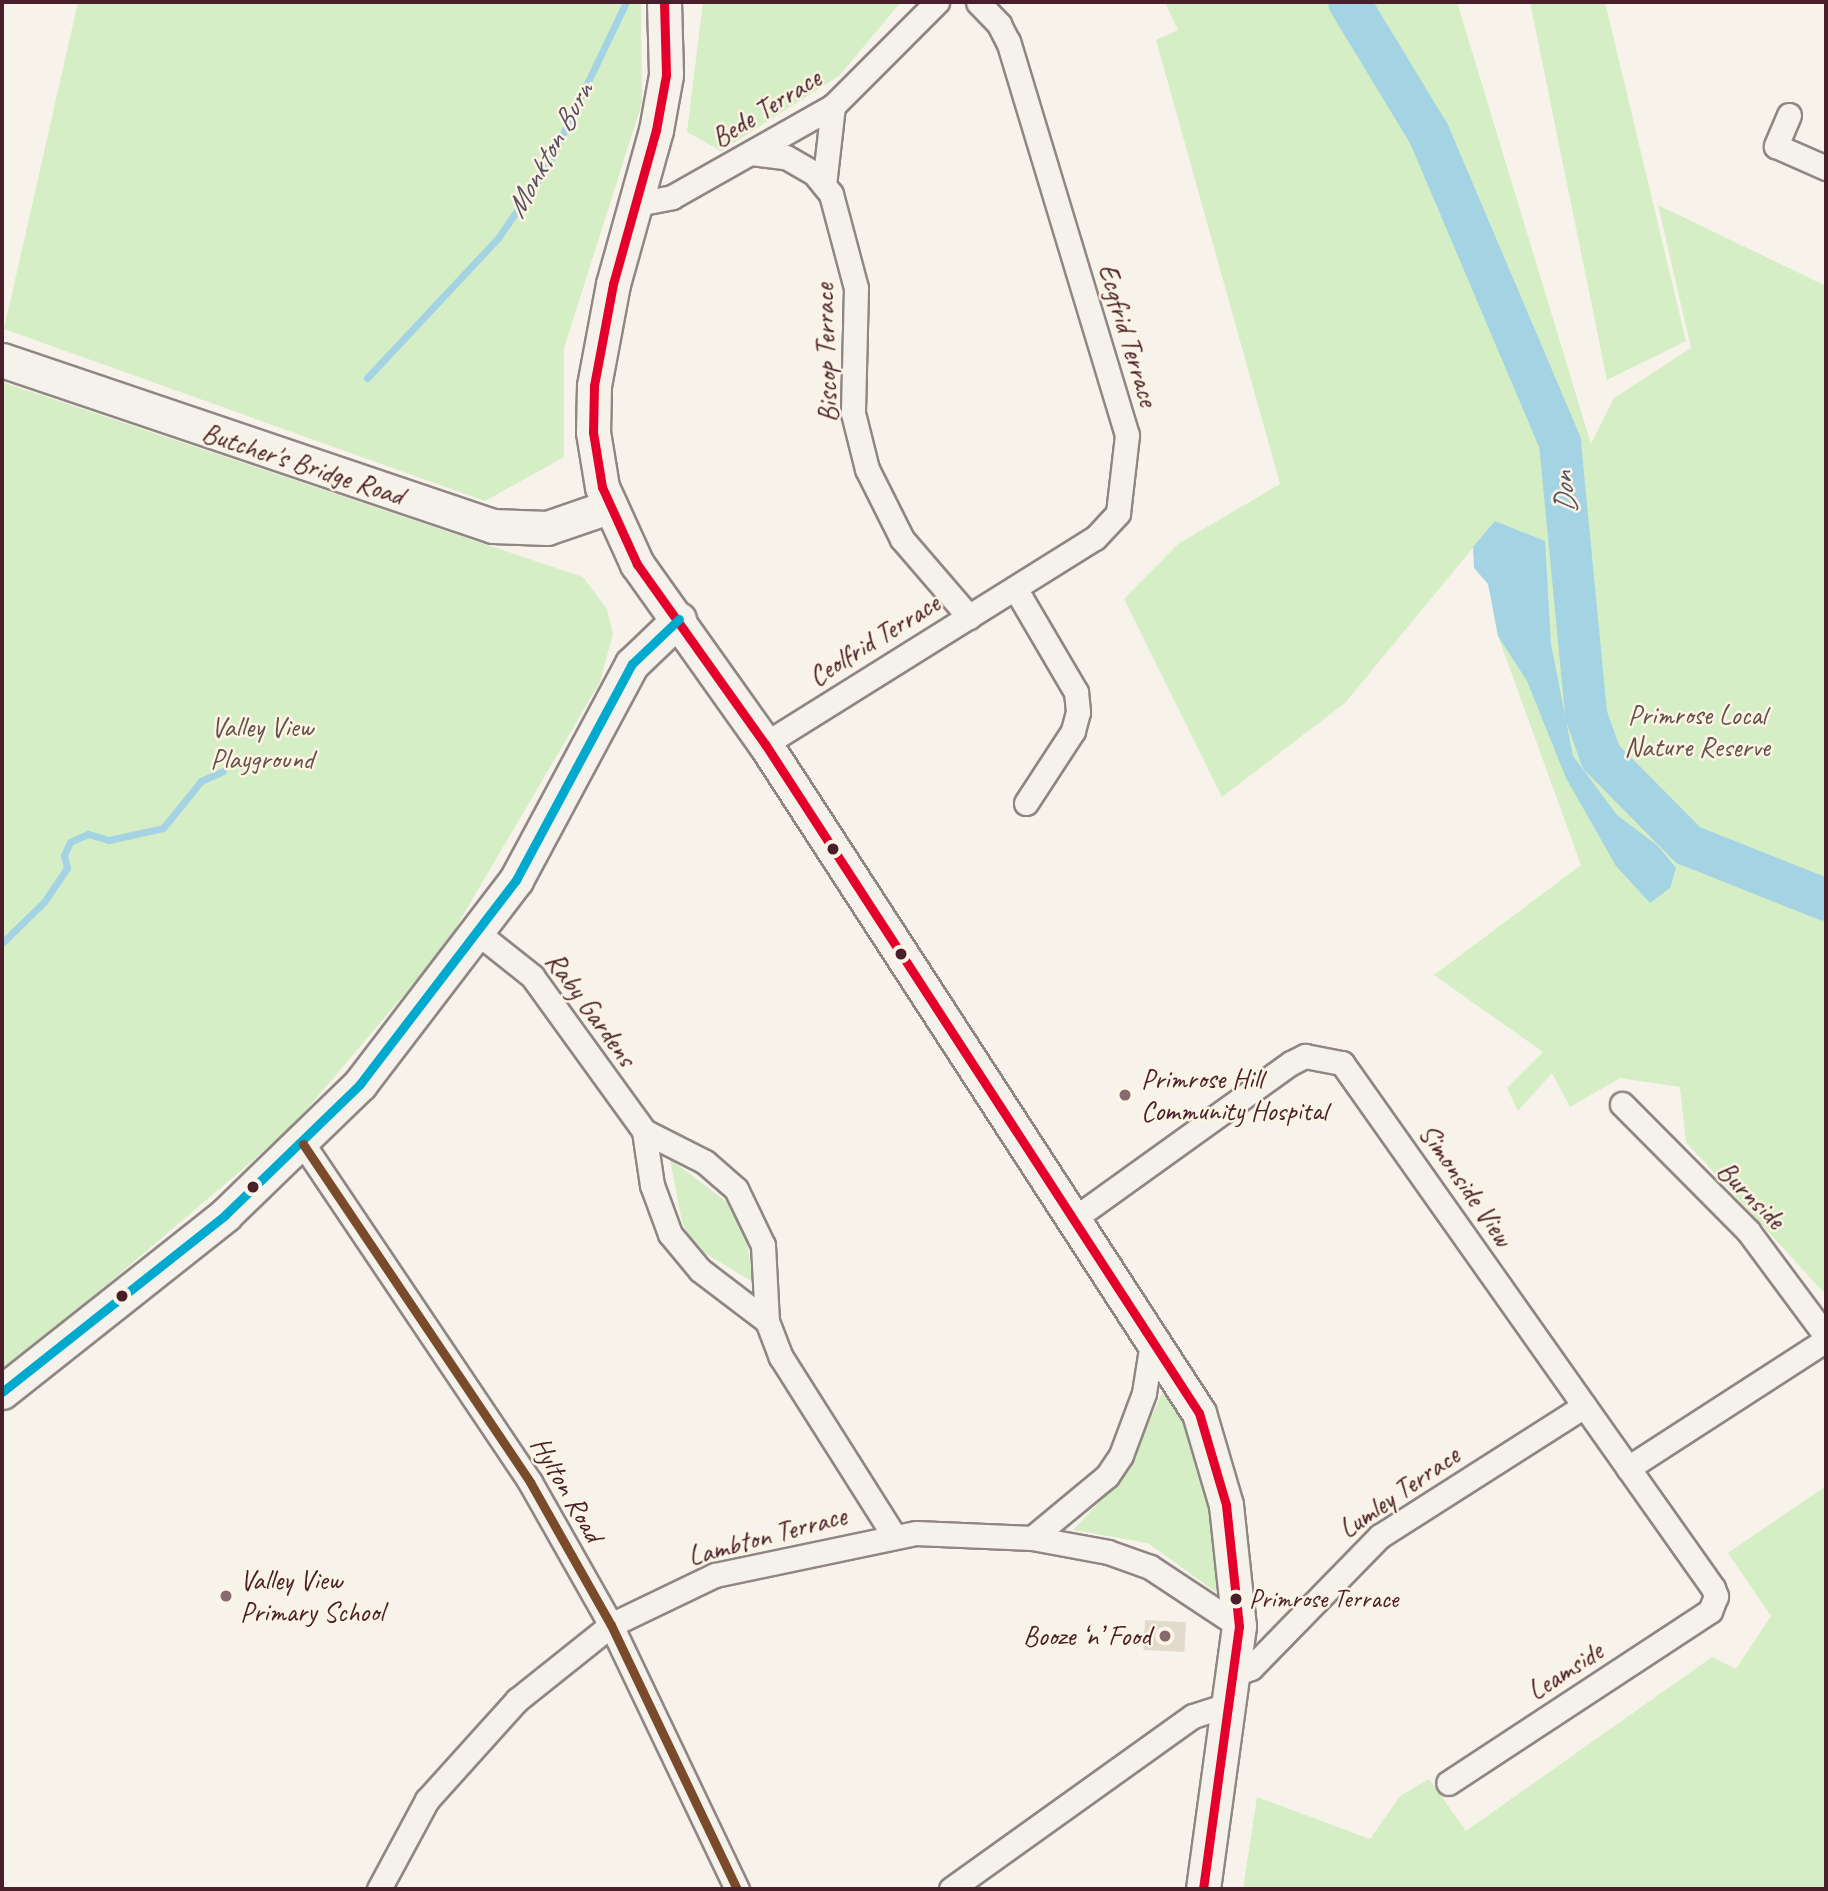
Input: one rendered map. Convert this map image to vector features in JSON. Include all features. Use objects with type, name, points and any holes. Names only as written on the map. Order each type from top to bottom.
[{"type":"street","points":[[664,2],[666,75],[637,204],[613,284],[594,386],[593,432],[608,507],[621,538],[761,738],[1153,1336],[1199,1413],[1226,1505],[1239,1626],[1233,1689],[1203,1889]]},
{"type":"street","name":"Bede Terrace","points":[[637,204],[672,197],[833,106],[937,2]]},
{"type":"street","name":"Ecgfrid Terrace","points":[[978,2],[999,24],[1011,53],[1129,451],[1123,496],[1112,523],[1015,588]]},
{"type":"street","name":"Biscop Terrace","points":[[833,106],[824,185],[853,269],[853,413],[867,468],[902,539],[969,617]]},
{"type":"street","points":[[1789,115],[1776,146],[1826,168]]},
{"type":"street","points":[[751,153],[786,158],[824,185]]},
{"type":"street","name":"Butcher's Bridge Road","points":[[2,360],[493,526],[547,528],[608,507]]},
{"type":"street","points":[[1015,588],[1076,692],[1078,712],[1073,731],[1026,803]]},
{"type":"street","name":"Ceolfrid Terrace","points":[[761,738],[1015,588]]},
{"type":"street","points":[[2,1392],[225,1215],[303,1144],[360,1084],[479,934],[516,880],[632,664],[679,619]]},
{"type":"street","name":"Raby Gardens","points":[[479,934],[532,976],[644,1131],[705,1162],[736,1189],[763,1245],[767,1321],[781,1357],[894,1536]]},
{"type":"street","name":"Simonside View","points":[[1075,1218],[1291,1063],[1305,1056],[1331,1057],[1356,1082],[1713,1588],[1713,1606]]},
{"type":"street","name":"Burnside","points":[[1622,1104],[1748,1231],[1826,1338],[1628,1468]]},
{"type":"street","name":"Raby Gardens","points":[[644,1131],[652,1185],[670,1234],[700,1270],[767,1321]]},
{"type":"street","name":"Hylton Road","points":[[303,1144],[530,1482],[611,1625],[737,1889]]},
{"type":"street","points":[[1032,1538],[1107,1476],[1121,1455],[1144,1393],[1153,1336]]},
{"type":"street","name":"Lumley Terrace","points":[[951,1889],[1233,1689],[1380,1536],[1584,1406]]},
{"type":"street","name":"Lambton Terrace","points":[[379,1889],[405,1833],[448,1773],[537,1682],[611,1625],[715,1575],[894,1536],[958,1532],[1032,1538],[1108,1552],[1150,1567],[1239,1626]]},
{"type":"street","name":"Leamside","points":[[1448,1783],[1713,1606]]},
{"type":"green space","points":[[78,2],[641,2],[642,103],[564,348],[564,457],[485,501],[4,329]]},
{"type":"green space","points":[[703,2],[901,2],[839,76],[721,151],[687,132]]},
{"type":"green space","name":"Primrose Local Nature Reserve","points":[[1165,2],[1457,2],[1591,444],[1614,398],[1691,348],[1658,205],[1826,286],[1826,1295],[1686,1142],[1680,1087],[1620,1078],[1570,1107],[1552,1073],[1518,1111],[1507,1088],[1543,1052],[1434,975],[1581,865],[1498,636],[1544,541],[1495,521],[1345,703],[1222,797],[1124,599],[1178,544],[1280,484],[1156,40],[1178,30]]},
{"type":"green space","points":[[1530,2],[1605,2],[1686,341],[1607,380]]},
{"type":"green space","name":"Valley View Playground","points":[[2,382],[583,577],[607,609],[613,634],[600,682],[445,946],[292,1127],[2,1374]]},
{"type":"green space","points":[[670,1159],[728,1203],[747,1242],[753,1282],[696,1248],[682,1222]]},
{"type":"green space","points":[[1164,1389],[1182,1411],[1216,1526],[1225,1599],[1148,1543],[1073,1530],[1124,1476]]},
{"type":"green space","points":[[1826,1486],[1826,1889],[1243,1889],[1257,1797],[1370,1839],[1400,1796],[1429,1779],[1466,1831],[1712,1657],[1736,1669],[1771,1616],[1728,1553]]},
{"type":"water","points":[[1495,521],[1545,541],[1551,644],[1573,756],[1617,815],[1658,846],[1676,868],[1670,888],[1650,903],[1616,866],[1566,778],[1527,681],[1498,636],[1488,584],[1474,568],[1473,547]]},
{"type":"building","name":"Booze ‘n’ Food","points":[[1145,1620],[1186,1622],[1184,1652],[1143,1650]]},
{"type":"waterway","name":"Monkton Burn","points":[[367,378],[498,238],[547,167],[626,2]]},
{"type":"waterway","name":"Don","points":[[1349,2],[1429,134],[1560,443],[1586,715],[1601,757],[1688,845],[1826,900]]},
{"type":"waterway","name":"Monkton Burn","points":[[2,943],[44,902],[67,868],[64,855],[70,842],[88,834],[109,840],[163,828],[201,781],[223,771]]},
{"type":"transit line","points":[[664,2],[666,75],[656,130],[613,284],[594,386],[593,432],[602,487],[637,564],[765,744],[1199,1413],[1226,1505],[1239,1626],[1203,1889]]},
{"type":"transit line","points":[[2,1392],[225,1215],[360,1084],[516,880],[632,664],[679,619]]},
{"type":"transit line","points":[[303,1144],[530,1482],[611,1625],[737,1889]]},
{"type":"place","name":"Primrose Hill Community Hospital","points":[[1125,1095]]},
{"type":"place","name":"Valley View Primary School","points":[[226,1596]]},
{"type":"place","name":"Primrose Terrace","points":[[1236,1599]]},
{"type":"place","name":"Booze ‘n’ Food","points":[[1165,1636]]}]
